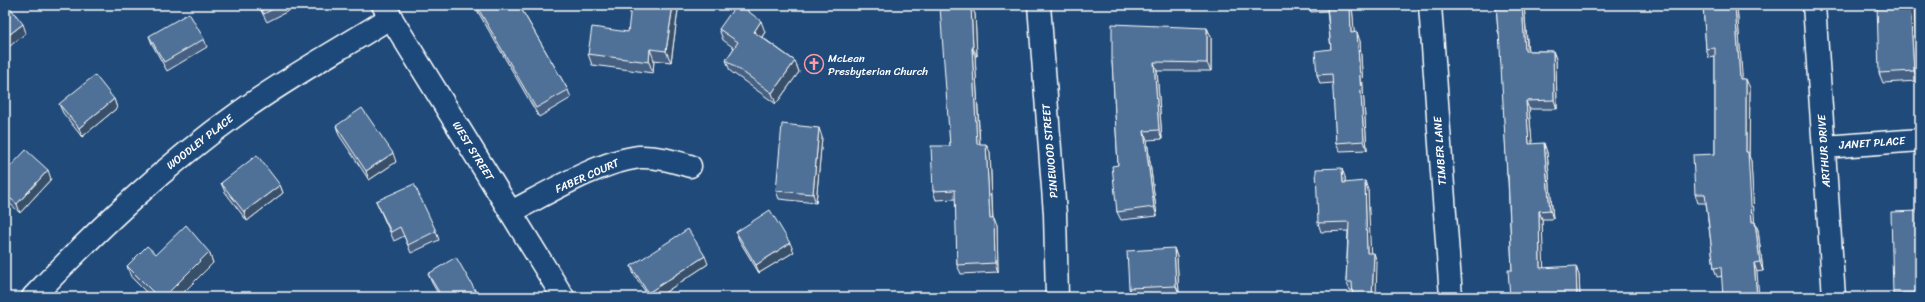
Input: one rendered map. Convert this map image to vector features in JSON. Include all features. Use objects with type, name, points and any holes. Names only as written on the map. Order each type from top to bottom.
[{"type":"street","name":"PINEWOOD STREET","points":[[1039,5],[1055,214],[1057,297]]},
{"type":"street","name":"TIMBER LANE","points":[[1430,5],[1450,297]]},
{"type":"street","name":"ARTHUR DRIVE","points":[[1814,5],[1834,297]]},
{"type":"street","name":"WEST STREET","points":[[387,11],[563,297]]},
{"type":"street","name":"WOODLEY PLACE","points":[[33,297],[89,239],[154,179],[240,111],[387,11]]},
{"type":"street","name":"JANET PLACE","points":[[1824,147],[1920,140]]},
{"type":"street","name":"FABER COURT","points":[[510,212],[589,173],[616,162],[640,157],[659,158],[690,166]]},
{"type":"building","points":[[5,5],[8,5],[23,24],[5,38]]},
{"type":"building","points":[[259,5],[280,5],[264,14]]},
{"type":"building","points":[[476,5],[519,5],[568,90],[536,108]]},
{"type":"building","points":[[631,5],[673,5],[666,51],[650,49],[649,62],[588,54],[592,27],[628,32]]},
{"type":"building","points":[[736,5],[740,5],[761,21],[754,32],[795,61],[772,93],[726,60],[738,42],[719,29]]},
{"type":"building","points":[[944,5],[971,6],[977,144],[986,144],[990,218],[994,218],[995,263],[957,265],[955,190],[933,191],[931,146],[950,146],[940,7],[944,7]]},
{"type":"building","points":[[1327,5],[1350,5],[1351,33],[1357,32],[1364,141],[1336,143],[1332,74],[1317,75],[1315,51],[1331,49]]},
{"type":"building","points":[[1496,5],[1522,5],[1525,51],[1553,51],[1554,100],[1526,101],[1529,144],[1544,143],[1550,210],[1539,211],[1540,268],[1576,266],[1577,297],[1510,297],[1508,270],[1512,270],[1508,175]]},
{"type":"building","points":[[1703,5],[1735,5],[1740,79],[1746,79],[1746,152],[1748,152],[1752,222],[1755,222],[1760,262],[1754,263],[1757,297],[1723,297],[1721,267],[1714,268],[1705,194],[1695,194],[1693,155],[1715,154],[1715,48],[1706,49]]},
{"type":"building","points":[[1877,5],[1910,5],[1914,71],[1879,73]]},
{"type":"building","points":[[189,13],[204,39],[164,62],[149,36]]},
{"type":"building","points":[[1112,24],[1207,28],[1207,63],[1154,62],[1159,130],[1144,131],[1154,207],[1117,212],[1112,166],[1118,165],[1112,61]]},
{"type":"building","points":[[95,75],[114,99],[79,128],[59,104]]},
{"type":"building","points":[[362,108],[393,153],[366,171],[336,126]]},
{"type":"building","points":[[782,124],[819,128],[813,194],[776,191]]},
{"type":"building","points":[[26,150],[48,170],[17,204],[5,194],[5,168],[7,170]]},
{"type":"building","points":[[257,155],[280,185],[244,212],[221,183]]},
{"type":"building","points":[[1342,168],[1343,183],[1365,181],[1367,253],[1374,253],[1372,297],[1353,297],[1352,282],[1346,282],[1349,222],[1318,223],[1316,169]]},
{"type":"building","points":[[414,184],[436,231],[408,245],[400,227],[391,232],[376,201]]},
{"type":"building","points":[[770,210],[790,243],[756,265],[736,232]]},
{"type":"building","points":[[1920,211],[1920,293],[1893,294],[1891,212]]},
{"type":"building","points":[[186,225],[209,252],[164,297],[158,297],[127,266],[147,246],[156,254]]},
{"type":"building","points":[[688,229],[705,256],[648,293],[631,266]]},
{"type":"building","points":[[1174,248],[1176,286],[1129,288],[1127,251]]},
{"type":"building","points":[[456,257],[479,297],[442,297],[428,274]]},
{"type":"building","points":[[928,294],[934,297],[927,297]]},
{"type":"place","name":"McLean Presbyterian Church","points":[[814,64]]}]
